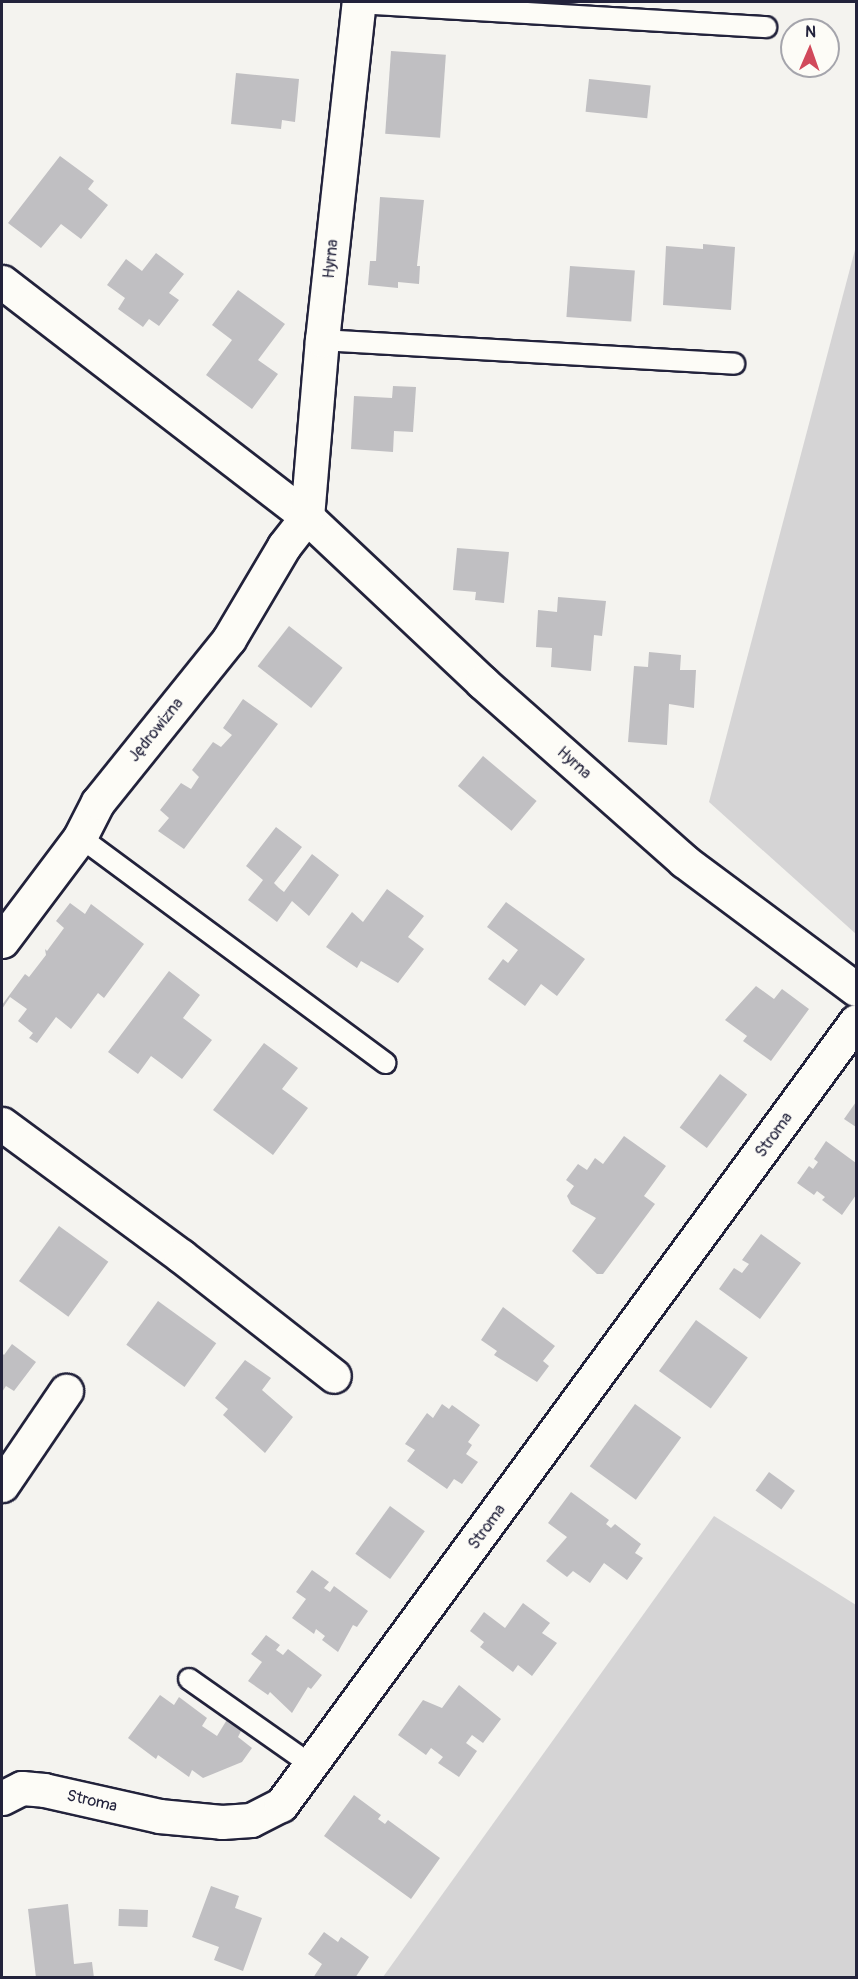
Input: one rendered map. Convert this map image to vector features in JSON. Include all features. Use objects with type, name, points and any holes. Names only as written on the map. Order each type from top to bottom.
[{"type":"street","name":"Hyrna","points":[[307,517],[322,340],[359,2]]},
{"type":"street","name":"Hyrna","points":[[2,282],[307,517],[482,682],[684,861],[856,989]]},
{"type":"street","name":"Jędrowizna","points":[[2,941],[81,837],[98,802],[229,639],[284,546],[307,517]]},
{"type":"street","name":"Stroma","points":[[5,1795],[44,1790],[159,1816],[222,1822],[251,1820],[280,1805],[313,1766],[856,1021]]},
{"type":"street","points":[[2,1124],[181,1256],[334,1377]]},
{"type":"street","points":[[2,1485],[66,1391]]},
{"type":"lane","points":[[359,2],[766,27]]},
{"type":"lane","points":[[322,340],[734,364]]},
{"type":"lane","points":[[81,837],[385,1064]]},
{"type":"lane","points":[[189,1679],[313,1766]]},
{"type":"shaded area","points":[[856,246],[856,934],[709,802]]},
{"type":"shaded area","points":[[714,1516],[856,1605],[856,1977],[383,1977]]},
{"type":"building","points":[[391,51],[446,55],[440,138],[385,134]]},
{"type":"building","points":[[236,73],[299,79],[295,122],[282,120],[281,129],[231,124]]},
{"type":"building","points":[[589,79],[651,85],[647,118],[586,112]]},
{"type":"building","points":[[60,156],[94,181],[88,189],[108,205],[81,239],[61,224],[41,248],[8,223]]},
{"type":"building","points":[[380,197],[424,200],[417,266],[420,266],[419,284],[398,282],[398,288],[368,285],[370,261],[376,261]]},
{"type":"building","points":[[703,244],[735,247],[731,310],[663,305],[666,246],[703,249]]},
{"type":"building","points":[[156,253],[184,274],[169,293],[179,300],[159,326],[149,319],[143,327],[118,309],[125,298],[107,285],[126,259],[142,271]]},
{"type":"building","points":[[570,266],[635,271],[631,321],[566,317]]},
{"type":"building","points":[[238,290],[285,324],[258,360],[278,374],[252,409],[206,375],[232,340],[212,325]]},
{"type":"building","points":[[393,386],[416,387],[413,432],[394,431],[393,452],[351,449],[354,396],[392,398]]},
{"type":"building","points":[[457,548],[509,552],[504,603],[475,600],[476,592],[453,590]]},
{"type":"building","points":[[558,597],[606,601],[602,636],[594,635],[591,671],[551,667],[552,648],[536,647],[538,610],[557,612]]},
{"type":"building","points":[[289,626],[343,668],[311,708],[258,666]]},
{"type":"building","points":[[649,652],[681,655],[680,670],[696,670],[694,708],[669,704],[667,745],[628,742],[634,666],[648,667]]},
{"type":"building","points":[[243,699],[278,724],[184,849],[158,831],[169,818],[160,810],[181,783],[191,789],[199,777],[192,770],[213,742],[221,747],[232,735],[223,728]]},
{"type":"building","points":[[483,756],[537,801],[512,831],[458,786]]},
{"type":"building","points":[[276,827],[302,847],[274,883],[284,892],[312,854],[339,875],[309,916],[292,901],[277,922],[248,900],[263,880],[246,866]]},
{"type":"building","points":[[387,889],[424,916],[408,937],[424,949],[398,983],[361,961],[357,968],[326,947],[352,912],[363,922]]},
{"type":"building","points":[[506,902],[585,959],[557,996],[541,984],[525,1006],[488,979],[503,959],[508,963],[518,950],[487,927]]},
{"type":"building","points":[[70,903],[85,914],[91,904],[144,944],[104,998],[98,993],[71,1029],[56,1017],[37,1043],[29,1038],[33,1033],[18,1021],[27,1009],[10,997],[2,1009],[2,1005],[25,974],[29,977],[46,955],[45,949],[47,951],[64,928],[56,921]]},
{"type":"building","points":[[169,971],[200,995],[183,1018],[212,1040],[182,1079],[151,1056],[138,1074],[108,1052]]},
{"type":"building","points":[[756,986],[774,999],[782,989],[809,1009],[771,1061],[743,1041],[747,1036],[725,1020]]},
{"type":"building","points":[[264,1043],[298,1068],[282,1089],[308,1108],[273,1155],[213,1110]]},
{"type":"building","points":[[720,1074],[747,1094],[707,1148],[680,1128]]},
{"type":"building","points":[[856,1102],[856,1127],[844,1119]]},
{"type":"building","points":[[624,1136],[666,1166],[644,1196],[655,1204],[603,1274],[597,1274],[572,1251],[596,1218],[571,1204],[567,1196],[574,1186],[566,1180],[578,1164],[587,1170],[595,1158],[603,1164]]},
{"type":"building","points":[[826,1141],[856,1163],[856,1195],[842,1215],[822,1200],[825,1197],[817,1191],[814,1195],[797,1183],[809,1166],[813,1169],[818,1162],[814,1159]]},
{"type":"building","points":[[59,1226],[108,1262],[68,1317],[19,1281]]},
{"type":"building","points":[[761,1234],[801,1263],[760,1319],[719,1289],[734,1268],[742,1273],[749,1264],[742,1260]]},
{"type":"building","points":[[158,1301],[216,1343],[185,1387],[126,1345]]},
{"type":"building","points":[[503,1307],[555,1346],[543,1361],[549,1366],[537,1382],[494,1355],[497,1351],[481,1340]]},
{"type":"building","points":[[696,1320],[748,1358],[711,1409],[659,1371]]},
{"type":"building","points":[[12,1344],[36,1362],[14,1391],[6,1386],[2,1392],[2,1353],[4,1355]]},
{"type":"building","points":[[245,1360],[271,1378],[262,1390],[293,1417],[265,1453],[223,1415],[228,1409],[215,1398]]},
{"type":"building","points":[[442,1404],[449,1409],[452,1405],[480,1425],[468,1442],[472,1445],[466,1454],[478,1462],[462,1484],[454,1479],[447,1489],[407,1461],[415,1450],[405,1444],[427,1413],[433,1418]]},
{"type":"building","points":[[635,1404],[681,1438],[636,1500],[590,1466]]},
{"type":"building","points":[[769,1472],[795,1491],[781,1509],[755,1491]]},
{"type":"building","points":[[571,1492],[609,1520],[606,1524],[611,1528],[615,1524],[641,1544],[635,1553],[643,1558],[627,1580],[604,1563],[590,1583],[573,1571],[567,1577],[546,1561],[567,1537],[548,1523]]},
{"type":"building","points":[[390,1506],[425,1531],[390,1579],[355,1554]]},
{"type":"building","points":[[312,1570],[329,1582],[324,1588],[330,1592],[334,1586],[368,1611],[357,1627],[353,1625],[338,1652],[322,1640],[325,1636],[316,1629],[314,1634],[292,1618],[306,1599],[296,1592]]},
{"type":"building","points":[[523,1603],[550,1623],[542,1633],[557,1643],[532,1676],[518,1665],[513,1672],[480,1647],[484,1642],[470,1631],[484,1612],[505,1628]]},
{"type":"building","points":[[266,1635],[280,1645],[276,1650],[283,1655],[288,1649],[322,1675],[311,1689],[308,1687],[292,1713],[270,1692],[268,1695],[248,1681],[262,1662],[251,1654]]},
{"type":"building","points":[[459,1685],[501,1719],[483,1743],[472,1735],[466,1743],[477,1751],[459,1777],[438,1763],[443,1757],[431,1748],[426,1755],[398,1735],[423,1700],[442,1708]]},
{"type":"building","points":[[160,1695],[174,1705],[179,1697],[207,1718],[202,1726],[217,1736],[228,1718],[242,1729],[238,1737],[252,1748],[242,1762],[203,1778],[192,1770],[189,1777],[158,1755],[156,1759],[128,1738]]},
{"type":"building","points":[[354,1795],[381,1815],[378,1819],[385,1824],[388,1820],[440,1858],[411,1899],[324,1836]]},
{"type":"building","points":[[211,1886],[239,1896],[235,1908],[262,1918],[243,1971],[214,1960],[219,1947],[192,1937]]},
{"type":"building","points":[[68,1904],[74,1964],[92,1962],[94,1978],[36,1978],[28,1909]]},
{"type":"building","points":[[119,1909],[148,1910],[147,1927],[118,1926]]},
{"type":"building","points":[[324,1932],[338,1942],[341,1937],[369,1957],[355,1978],[313,1978],[322,1964],[308,1954]]}]
